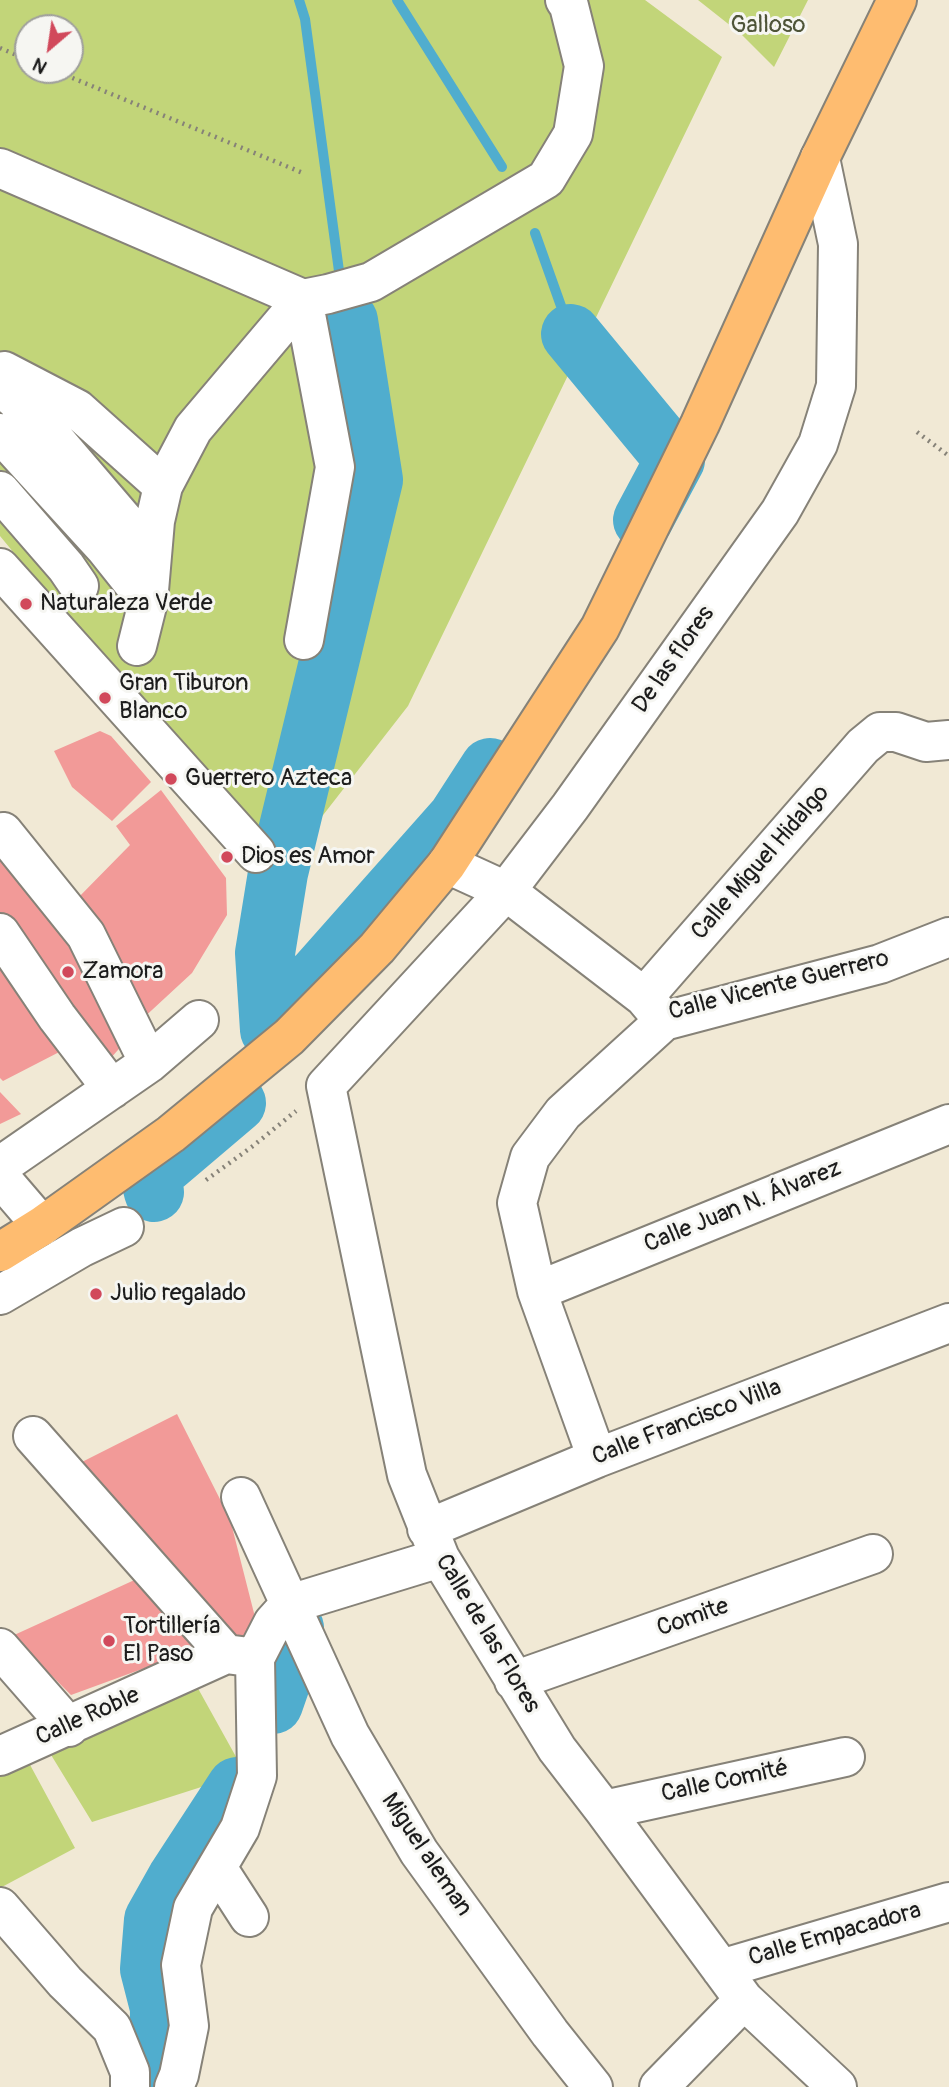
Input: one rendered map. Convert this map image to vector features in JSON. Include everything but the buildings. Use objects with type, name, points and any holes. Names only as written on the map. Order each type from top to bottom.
[{"type":"highway","points":[[0,1252],[42,1226],[171,1134],[289,1037],[377,948],[447,864],[600,628],[700,424],[820,158],[897,0]]},
{"type":"street","points":[[0,491],[73,577],[130,542],[155,521],[163,486],[193,429],[303,299],[371,282],[546,179],[573,134],[584,66],[569,6],[565,0]]},
{"type":"street","name":"De las flores","points":[[326,1086],[506,891],[570,807],[780,512],[818,444],[836,386],[838,244],[820,158]]},
{"type":"street","points":[[0,167],[303,299]]},
{"type":"street","points":[[303,299],[335,467],[304,640]]},
{"type":"street","points":[[0,369],[77,409],[163,486]]},
{"type":"street","points":[[0,388],[14,398],[51,435],[130,542],[148,602],[137,646]]},
{"type":"street","points":[[0,433],[130,542]]},
{"type":"street","points":[[0,568],[256,853]]},
{"type":"street","name":"Calle Miguel Hidalgo","points":[[537,1291],[517,1203],[530,1157],[563,1113],[654,1009],[863,746],[880,732],[896,732],[926,742],[949,740]]},
{"type":"street","points":[[3,832],[86,935],[149,1063]]},
{"type":"street","name":"Calle Vicente Guerrero","points":[[447,864],[506,891],[654,1009],[880,964],[949,937]]},
{"type":"street","points":[[0,933],[57,1017],[112,1089]]},
{"type":"street","points":[[0,1166],[149,1063],[199,1020]]},
{"type":"street","name":"Calle de las Flores","points":[[326,1086],[407,1475],[433,1543],[557,1749],[744,2000],[837,2087]]},
{"type":"street","name":"Calle Juan N. Álvarez","points":[[537,1291],[949,1124]]},
{"type":"street","points":[[0,1177],[42,1226]]},
{"type":"street","points":[[0,1295],[82,1247],[124,1227]]},
{"type":"street","points":[[537,1291],[597,1458]]},
{"type":"street","name":"Calle Francisco Villa","points":[[290,1604],[433,1543],[597,1458],[949,1323]]},
{"type":"street","points":[[33,1436],[241,1656],[257,1776],[240,1828],[194,1908],[181,1965],[189,2026],[179,2076],[174,2087]]},
{"type":"street","name":"Miguel aleman","points":[[241,1497],[350,1735],[419,1852],[550,2033],[593,2087]]},
{"type":"street","name":"Comite","points":[[514,1681],[873,1555]]},
{"type":"street","points":[[241,1656],[290,1604]]},
{"type":"street","points":[[0,1648],[69,1727]]},
{"type":"street","name":"Calle Roble","points":[[0,1756],[241,1656]]},
{"type":"street","name":"Calle Comité","points":[[604,1810],[845,1757]]},
{"type":"street","points":[[218,1869],[249,1917]]},
{"type":"street","name":"Calle Empacadora","points":[[721,1969],[949,1902]]},
{"type":"street","points":[[0,1907],[65,1982],[112,2028],[130,2072],[130,2087]]},
{"type":"street","points":[[659,2087],[744,2000]]},
{"type":"path","points":[[84,83],[303,173]]},
{"type":"path","points":[[917,432],[949,456]]},
{"type":"path","points":[[205,1180],[253,1146],[326,1086]]},
{"type":"green space","points":[[0,0],[645,0],[722,57],[408,706],[278,873],[0,536]]},
{"type":"green space","name":"Galloso","points":[[698,0],[808,0],[774,67],[741,34]]},
{"type":"green space","points":[[195,1683],[245,1773],[92,1822],[45,1745]]},
{"type":"green space","points":[[22,1750],[75,1848],[0,1888],[0,1762]]},
{"type":"waterway","points":[[299,0],[305,19],[339,271]]},
{"type":"waterway","points":[[397,0],[502,167]]},
{"type":"waterway","points":[[535,233],[571,334]]},
{"type":"waterway","points":[[270,1030],[265,953],[278,873],[373,480],[348,321]]},
{"type":"waterway","points":[[571,334],[675,460],[643,520]]},
{"type":"waterway","points":[[270,1030],[457,819],[490,768]]},
{"type":"waterway","points":[[154,1192],[150,1176],[236,1103]]},
{"type":"waterway","points":[[273,1704],[294,1628]]},
{"type":"waterway","points":[[159,2087],[160,2008],[150,1969],[154,1920],[177,1879],[237,1787]]},
{"type":"place","name":"Naturaleza Verde","points":[[26,604]]},
{"type":"place","name":"Gran Tiburon Blanco","points":[[105,698]]},
{"type":"place","name":"Guerrero Azteca","points":[[171,779]]},
{"type":"place","name":"Dios es Amor","points":[[227,857]]},
{"type":"place","name":"Zamora","points":[[68,972]]},
{"type":"place","name":"Julio regalado","points":[[96,1294]]},
{"type":"place","name":"Tortillería El Paso","points":[[109,1641]]}]
